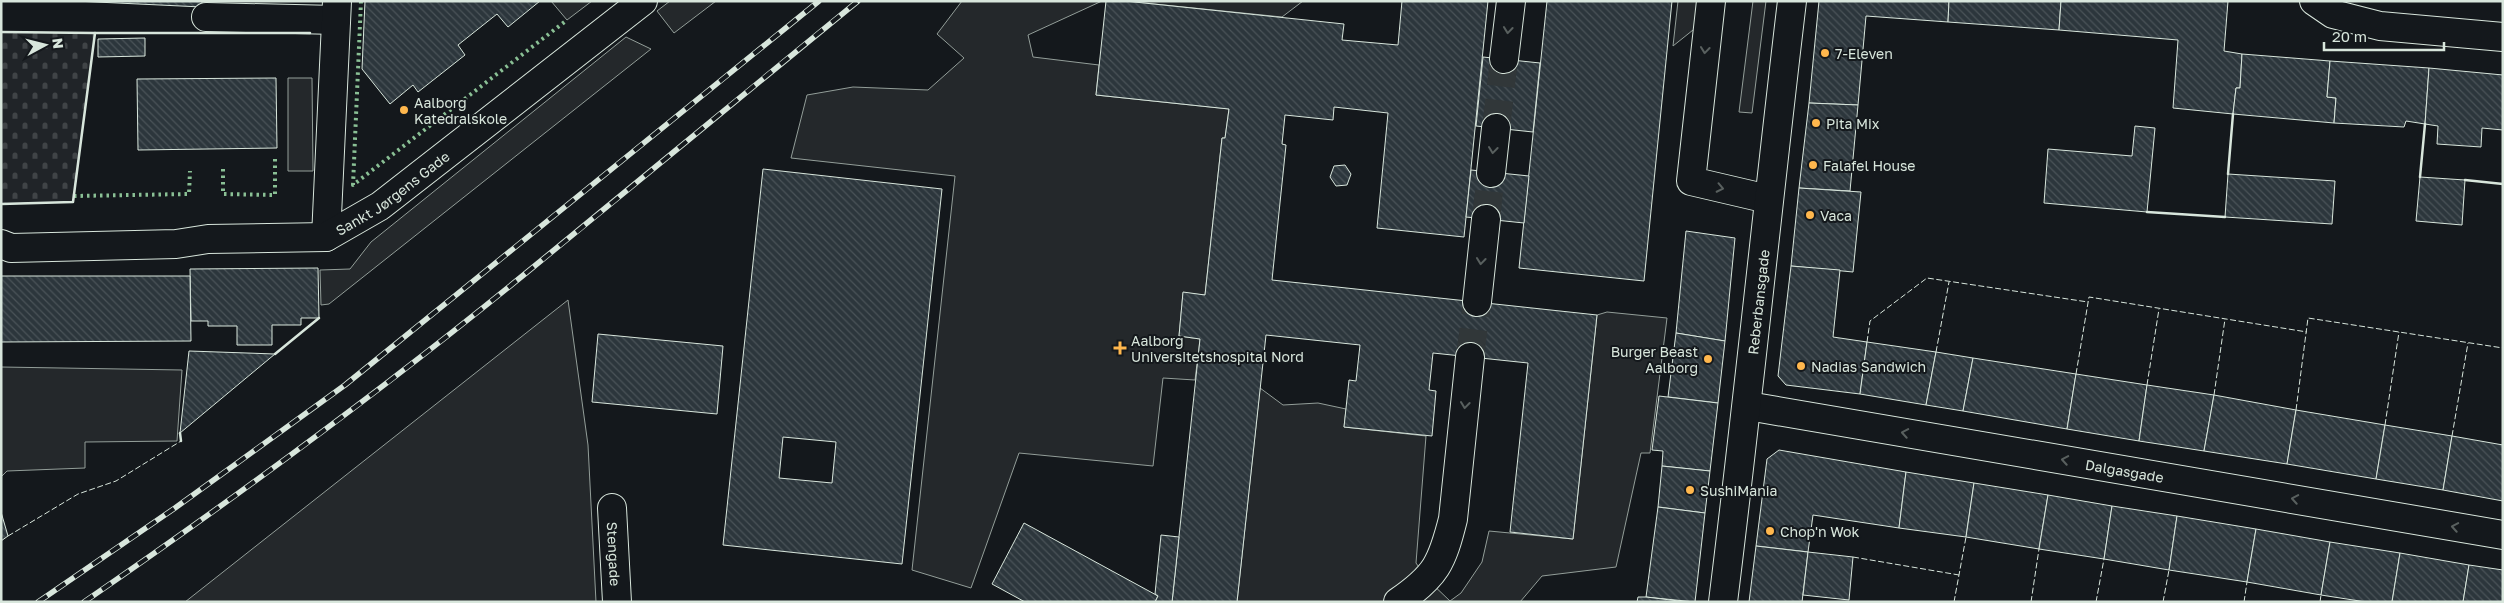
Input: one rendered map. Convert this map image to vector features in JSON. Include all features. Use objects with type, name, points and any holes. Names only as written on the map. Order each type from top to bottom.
[{"type":"street","name":"Sankt Jørgens Gade","points":[[1,244],[11,248],[176,244],[208,239],[326,237],[380,206],[644,1]]},
{"type":"street","points":[[1504,59],[1511,1]]},
{"type":"street","points":[[1711,1],[1691,181],[1768,199]]},
{"type":"street","name":"Reberbansgade","points":[[1723,602],[1748,406],[1768,199],[1792,1]]},
{"type":"street","points":[[2314,1],[2333,14],[2380,26],[2503,37]]},
{"type":"street","points":[[206,17],[336,11],[326,237]]},
{"type":"street","points":[[1491,173],[1496,128]]},
{"type":"street","points":[[1477,302],[1486,219]]},
{"type":"street","points":[[1398,602],[1428,580],[1447,545],[1453,519],[1470,357]]},
{"type":"street","name":"Dalgasgade","points":[[1748,406],[2503,535]]},
{"type":"street","name":"Stengade","points":[[612,508],[617,602]]},
{"type":"green space","points":[[1,32],[95,33],[73,202],[1,204]]},
{"type":"shaded area","points":[[551,1],[592,1],[567,20]]},
{"type":"shaded area","points":[[670,1],[716,1],[674,33],[657,11]]},
{"type":"shaded area","points":[[962,1],[1102,1],[1028,35],[1033,57],[1099,65],[1096,95],[1229,109],[1225,138],[1222,138],[1205,295],[1183,293],[1179,336],[1200,339],[1195,380],[1163,378],[1153,466],[1019,453],[971,588],[912,570],[955,176],[791,158],[807,95],[853,87],[928,90],[964,58],[937,34]]},
{"type":"shaded area","points":[[1125,1],[1303,1],[1282,17]]},
{"type":"shaded area","points":[[1678,1],[1705,1],[1703,22],[1673,46]]},
{"type":"shaded area","points":[[1753,1],[1766,1],[1752,113],[1739,112]]},
{"type":"shaded area","points":[[626,37],[651,49],[329,304],[321,305],[320,270],[350,269],[371,242]]},
{"type":"shaded area","points":[[288,78],[312,78],[313,171],[288,171]]},
{"type":"shaded area","points":[[568,300],[588,445],[596,602],[185,602]]},
{"type":"shaded area","points":[[1607,312],[1667,318],[1650,453],[1641,453],[1616,567],[1542,576],[1520,602],[1237,602],[1260,388],[1283,405],[1318,403],[1346,409],[1344,427],[1426,436],[1416,563],[1428,580],[1450,601],[1461,593],[1482,562],[1489,531],[1573,539],[1597,315]]},
{"type":"shaded area","points":[[1,367],[182,370],[177,441],[85,442],[85,468],[7,471],[1,477]]},
{"type":"building","points":[[75,1],[202,1],[202,7]]},
{"type":"building","points":[[365,1],[540,1],[508,27],[497,14],[458,45],[465,55],[418,92],[413,85],[390,104],[362,69]]},
{"type":"building","points":[[1106,1],[1125,1],[1344,24],[1342,40],[1398,45],[1402,1],[1488,1],[1464,237],[1377,228],[1388,113],[1334,107],[1333,120],[1285,115],[1282,144],[1286,145],[1272,280],[1597,315],[1573,539],[1510,532],[1528,363],[1433,353],[1429,390],[1436,391],[1432,436],[1344,427],[1349,380],[1356,381],[1360,345],[1266,335],[1237,602],[1172,602],[1200,339],[1179,336],[1183,292],[1205,295],[1222,138],[1225,138],[1229,109],[1096,95]]},
{"type":"building","points":[[1547,1],[1672,1],[1644,281],[1519,268]]},
{"type":"building","points":[[1819,1],[1949,1],[1948,22],[1866,16],[1858,105],[1809,103]]},
{"type":"building","points":[[1949,1],[2061,1],[2059,30],[1948,22]]},
{"type":"building","points":[[2061,1],[2228,1],[2224,51],[2242,54],[2240,88],[2236,88],[2233,114],[2173,108],[2178,40],[2059,30]]},
{"type":"building","points":[[145,38],[145,56],[98,57],[98,39]]},
{"type":"building","points":[[2242,54],[2330,61],[2327,97],[2336,98],[2334,123],[2233,114],[2236,88],[2240,88]]},
{"type":"building","points":[[1483,57],[1540,63],[1533,132],[1476,126]]},
{"type":"building","points":[[2330,61],[2429,68],[2425,124],[2406,121],[2404,127],[2334,123],[2336,98],[2327,97]]},
{"type":"building","points":[[2429,68],[2503,75],[2503,130],[2482,128],[2481,147],[2437,144],[2438,126],[2425,124]]},
{"type":"building","points":[[276,78],[277,148],[138,150],[137,79]]},
{"type":"building","points":[[1809,103],[1858,105],[1850,191],[1799,188]]},
{"type":"building","points":[[2135,126],[2155,128],[2147,212],[2044,203],[2048,149],[2132,156]]},
{"type":"building","points":[[1345,165],[1351,174],[1347,185],[1336,186],[1330,177],[1334,166]]},
{"type":"building","points":[[763,169],[942,189],[902,564],[723,545]],"holes":[[[783,437],[836,442],[832,483],[779,478]]]},
{"type":"building","points":[[1471,170],[1529,176],[1524,223],[1466,217]]},
{"type":"building","points":[[2228,174],[2335,181],[2332,224],[2225,217]]},
{"type":"building","points":[[2420,177],[2465,180],[2462,225],[2416,221]]},
{"type":"building","points":[[1799,188],[1861,192],[1853,272],[1791,266]]},
{"type":"building","points":[[1686,231],[1735,238],[1725,341],[1676,333]]},
{"type":"building","points":[[1791,266],[1840,270],[1833,337],[1867,342],[1860,394],[1786,385],[1778,376]]},
{"type":"building","points":[[318,268],[319,318],[301,318],[301,325],[272,325],[272,345],[237,345],[237,326],[208,326],[208,321],[191,321],[190,269]]},
{"type":"building","points":[[1,276],[190,276],[191,341],[1,342]]},
{"type":"building","points":[[1676,333],[1725,341],[1718,403],[1668,397]]},
{"type":"building","points":[[598,334],[723,346],[717,414],[592,402]]},
{"type":"building","points":[[1867,342],[1936,352],[1926,405],[1860,394]]},
{"type":"building","points":[[189,351],[275,354],[180,433]]},
{"type":"building","points":[[1936,352],[1973,358],[1963,411],[1926,405]]},
{"type":"building","points":[[1973,358],[2076,374],[2067,429],[1963,411]]},
{"type":"building","points":[[2076,374],[2147,385],[2139,441],[2067,429]]},
{"type":"building","points":[[2147,385],[2214,395],[2204,451],[2139,441]]},
{"type":"building","points":[[2214,395],[2296,410],[2287,464],[2204,451]]},
{"type":"building","points":[[1659,396],[1718,403],[1710,471],[1662,466],[1663,451],[1652,450]]},
{"type":"building","points":[[2296,410],[2385,425],[2376,479],[2287,464]]},
{"type":"building","points":[[2385,425],[2452,436],[2443,490],[2376,479]]},
{"type":"building","points":[[2452,436],[2503,445],[2503,501],[2443,490]]},
{"type":"building","points":[[1779,450],[1906,472],[1899,528],[1813,515],[1808,552],[1756,546],[1767,459]]},
{"type":"building","points":[[1662,466],[1710,471],[1705,513],[1658,507]]},
{"type":"building","points":[[1906,472],[1974,483],[1966,537],[1899,528]]},
{"type":"building","points":[[1974,483],[2048,495],[2039,549],[1966,537]]},
{"type":"building","points":[[2048,495],[2112,506],[2104,559],[2039,549]]},
{"type":"building","points":[[2112,506],[2177,516],[2169,570],[2104,559]]},
{"type":"building","points":[[1658,507],[1705,513],[1695,602],[1646,597]]},
{"type":"building","points":[[1,512],[8,536],[1,541]]},
{"type":"building","points":[[2177,516],[2256,529],[2247,582],[2169,570]]},
{"type":"building","points":[[1024,523],[1158,596],[1155,602],[1025,602],[992,584]]},
{"type":"building","points":[[2256,529],[2330,542],[2321,595],[2247,582]]},
{"type":"building","points":[[1161,535],[1179,537],[1172,602],[1155,602],[1158,596],[1155,594]]},
{"type":"building","points":[[2330,542],[2400,553],[2392,602],[2366,602],[2321,595]]},
{"type":"building","points":[[1756,546],[1808,552],[1802,602],[1749,602]]},
{"type":"building","points":[[1808,552],[1853,557],[1849,600],[1803,595]]},
{"type":"building","points":[[2400,553],[2469,565],[2463,602],[2392,602]]},
{"type":"building","points":[[2469,565],[2503,570],[2503,602],[2463,602]]},
{"type":"building","points":[[1638,597],[1646,597],[1687,602],[1637,602]]},
{"type":"tunnel","points":[[1496,128],[1504,59]]},
{"type":"tunnel","points":[[1486,219],[1491,173]]},
{"type":"tunnel","points":[[1470,357],[1477,302]]},
{"type":"railway","points":[[38,602],[175,508],[345,385],[819,1]]},
{"type":"railway","points":[[84,602],[253,483],[364,401],[526,273],[858,1]]},
{"type":"hedge","points":[[361,1],[353,185],[567,20]]},
{"type":"hedge","points":[[223,169],[223,194],[275,195],[275,156]]},
{"type":"hedge","points":[[74,196],[189,194],[190,171]]},
{"type":"fence","points":[[1867,342],[1870,321],[1927,278],[2088,302]]},
{"type":"fence","points":[[1936,352],[1949,282]]},
{"type":"fence","points":[[2076,374],[2089,297],[2307,332]]},
{"type":"fence","points":[[2147,385],[2159,309]]},
{"type":"fence","points":[[2296,410],[2308,318],[2503,348]]},
{"type":"fence","points":[[2214,395],[2225,319]]},
{"type":"fence","points":[[2385,425],[2399,332]]},
{"type":"fence","points":[[2452,436],[2468,343]]},
{"type":"fence","points":[[8,536],[78,494],[116,481],[181,441]]},
{"type":"fence","points":[[1954,602],[1966,537]]},
{"type":"fence","points":[[2031,602],[2039,549]]},
{"type":"fence","points":[[1853,557],[1959,575]]},
{"type":"fence","points":[[2096,602],[2104,559]]},
{"type":"fence","points":[[2163,602],[2169,570]]},
{"type":"fence","points":[[2244,602],[2247,582]]},
{"type":"fence","points":[[2320,602],[2321,595]]},
{"type":"wall","points":[[1,32],[95,33],[73,202],[1,204]]},
{"type":"wall","points":[[95,33],[310,33]]},
{"type":"wall","points":[[2228,174],[2233,114]]},
{"type":"wall","points":[[2420,177],[2425,124]]},
{"type":"wall","points":[[2465,180],[2503,184]]},
{"type":"wall","points":[[2147,212],[2225,217]]},
{"type":"wall","points":[[275,354],[319,318]]},
{"type":"wall","points":[[180,433],[181,441]]},
{"type":"place","name":"7-Eleven","points":[[1825,53]]},
{"type":"place","name":"Aalborg Katedralskole","points":[[404,110]]},
{"type":"place","name":"Pita Mix","points":[[1816,123]]},
{"type":"place","name":"Falafel House","points":[[1813,165]]},
{"type":"place","name":"Vaca","points":[[1810,215]]},
{"type":"place","name":"Aalborg Universitetshospital Nord","points":[[1120,348]]},
{"type":"place","name":"Burger Beast Aalborg","points":[[1708,359]]},
{"type":"place","name":"Nadias Sandwich","points":[[1801,366]]},
{"type":"place","name":"SushiMania","points":[[1690,490]]},
{"type":"place","name":"Chop'n Wok","points":[[1770,531]]}]
